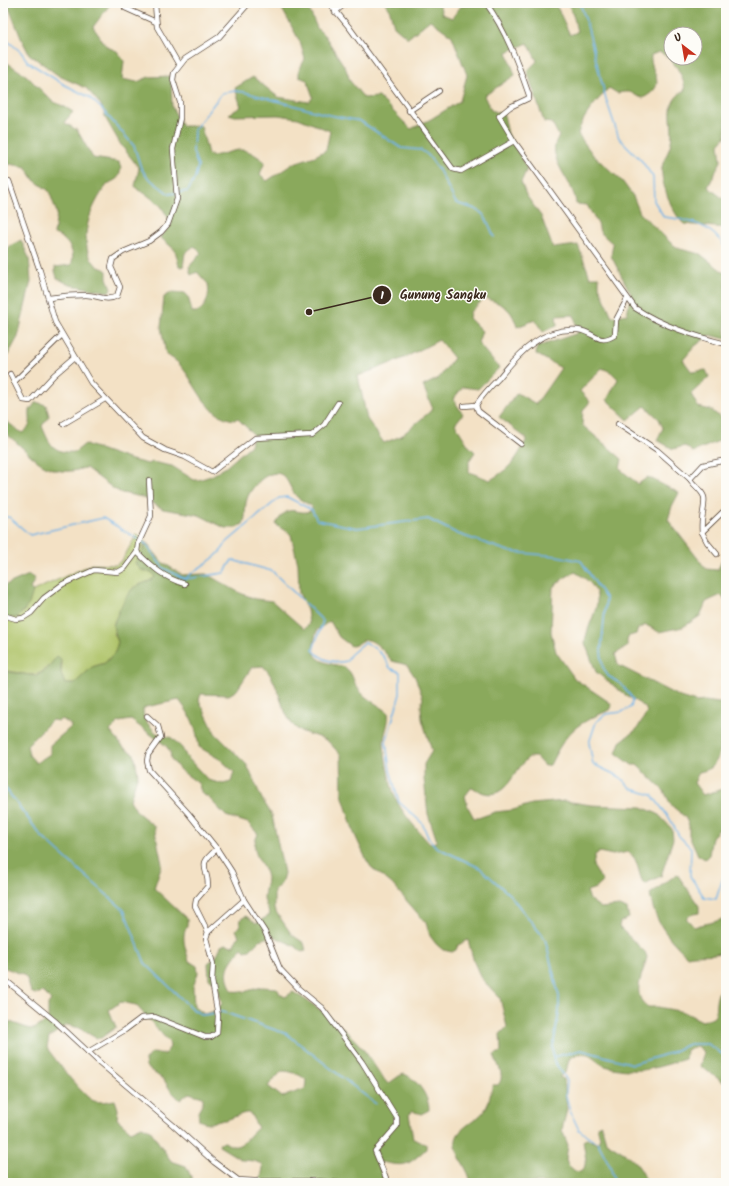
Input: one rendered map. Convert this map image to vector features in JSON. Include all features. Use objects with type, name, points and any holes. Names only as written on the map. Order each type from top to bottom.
[{"type":"street","points":[[48,298],[88,295],[108,299],[117,296],[120,288],[111,267],[113,259],[123,252],[149,241],[161,232],[168,224],[176,199],[177,188],[173,149],[180,118],[180,102],[173,80],[174,73],[179,65],[195,52],[219,37],[249,3]]},
{"type":"street","points":[[329,3],[349,27],[409,111],[455,171],[461,171],[514,141]]},
{"type":"street","points":[[335,12],[346,3]]},
{"type":"street","points":[[486,3],[498,20],[511,48],[529,96],[529,98],[510,107],[499,116],[514,141],[635,308],[652,318],[677,329],[726,344]]},
{"type":"street","points":[[154,4],[159,32],[179,65]]},
{"type":"street","points":[[125,8],[156,22]]},
{"type":"street","points":[[409,111],[439,91]]},
{"type":"street","points":[[9,181],[55,322],[74,357],[91,383],[148,442],[185,457],[212,472],[255,438],[312,434],[324,425],[338,403]]},
{"type":"street","points":[[464,406],[476,405],[520,353],[540,339],[556,332],[568,330],[581,331],[600,339],[608,339],[615,335],[617,330],[616,320],[627,299]]},
{"type":"street","points":[[14,382],[62,335]]},
{"type":"street","points":[[10,374],[23,400],[30,401],[74,357]]},
{"type":"street","points":[[63,424],[105,399]]},
{"type":"street","points":[[476,405],[478,411],[521,444]]},
{"type":"street","points":[[618,424],[657,450],[690,479],[704,497],[700,522],[702,532],[707,542],[717,554]]},
{"type":"street","points":[[690,479],[703,465],[726,460]]},
{"type":"street","points":[[3,615],[16,619],[23,618],[31,613],[44,598],[63,584],[94,570],[122,571],[137,552],[138,544],[151,516],[149,480]]},
{"type":"street","points":[[702,532],[726,509]]},
{"type":"street","points":[[137,552],[160,574],[171,580],[185,584]]},
{"type":"street","points":[[147,716],[158,726],[161,737],[148,755],[147,761],[150,770],[217,849],[232,872],[244,900],[265,932],[280,969],[299,989],[322,1008],[362,1062],[396,1118],[397,1126],[375,1150],[388,1183]]},
{"type":"street","points":[[208,932],[195,906],[196,900],[208,886],[204,866],[209,856],[217,849]]},
{"type":"street","points":[[88,1052],[125,1030],[141,1018],[155,1017],[205,1037],[211,1037],[217,1033],[218,1006],[212,981],[213,964],[206,938],[208,932],[244,900]]},
{"type":"street","points":[[3,978],[55,1021],[88,1052],[214,1162],[238,1180],[316,1181],[340,1183]]},
{"type":"green space","points":[[7,3],[111,3],[93,27],[107,47],[117,51],[124,61],[122,79],[137,82],[149,77],[171,76],[172,107],[182,126],[201,126],[208,154],[213,156],[245,150],[257,156],[265,162],[260,174],[267,181],[294,163],[315,156],[326,150],[330,131],[298,118],[278,115],[235,116],[229,114],[241,107],[235,88],[253,77],[278,97],[309,102],[313,97],[307,80],[299,77],[299,70],[305,59],[300,42],[281,7],[286,3],[303,3],[308,7],[317,28],[325,36],[346,69],[350,81],[364,98],[379,97],[411,129],[431,119],[460,101],[467,75],[452,36],[430,20],[408,38],[394,26],[389,8],[385,3],[439,3],[442,14],[452,18],[461,6],[477,5],[480,3],[553,3],[558,9],[570,35],[577,32],[574,18],[568,3],[726,3],[726,136],[719,144],[721,161],[708,187],[725,200],[726,199],[726,228],[684,224],[680,220],[668,198],[662,174],[662,168],[671,142],[672,107],[678,95],[685,90],[680,73],[675,66],[703,66],[703,26],[663,26],[663,54],[659,52],[651,55],[651,61],[657,83],[655,88],[651,93],[643,98],[630,92],[617,93],[609,88],[586,115],[578,134],[593,155],[622,181],[633,196],[640,213],[672,244],[680,249],[700,254],[726,274],[726,339],[710,335],[695,346],[683,360],[692,372],[706,370],[709,377],[691,394],[698,407],[711,410],[726,420],[726,438],[693,452],[685,446],[673,449],[657,440],[663,428],[659,419],[645,406],[628,420],[607,400],[618,379],[611,372],[602,368],[580,391],[590,402],[583,410],[582,425],[622,459],[620,469],[638,484],[648,477],[679,493],[672,506],[668,520],[706,569],[718,570],[722,560],[726,556],[726,602],[721,595],[706,602],[700,616],[683,627],[659,632],[646,625],[638,629],[636,634],[629,636],[627,640],[627,647],[615,654],[618,665],[680,697],[696,702],[705,701],[726,704],[726,731],[721,734],[718,758],[711,767],[699,772],[694,783],[703,795],[726,788],[726,822],[712,837],[709,855],[705,859],[698,855],[689,835],[689,825],[685,817],[671,805],[664,791],[637,765],[632,765],[616,753],[620,742],[637,729],[647,712],[645,707],[624,694],[596,672],[585,643],[594,614],[597,597],[594,589],[587,580],[575,572],[564,578],[553,587],[551,632],[556,652],[575,679],[609,702],[612,706],[610,710],[588,720],[573,730],[567,736],[550,765],[544,766],[536,757],[529,757],[512,779],[500,791],[492,794],[483,793],[472,787],[465,796],[468,807],[474,818],[495,812],[513,810],[532,804],[565,801],[591,805],[642,807],[658,814],[672,829],[673,839],[661,876],[644,884],[635,859],[628,852],[613,855],[599,852],[595,855],[593,866],[603,882],[596,888],[587,891],[590,900],[601,908],[619,906],[627,909],[629,918],[620,922],[619,927],[645,952],[647,957],[639,984],[639,991],[640,997],[648,1007],[658,1007],[684,1012],[702,1021],[713,1018],[716,1014],[716,1005],[721,985],[726,977],[726,1084],[700,1066],[704,1052],[697,1046],[686,1050],[685,1059],[643,1070],[620,1069],[605,1066],[589,1055],[575,1055],[569,1059],[566,1072],[559,1077],[564,1079],[567,1109],[562,1130],[568,1145],[566,1159],[568,1165],[575,1171],[580,1172],[584,1169],[586,1160],[583,1141],[587,1138],[597,1144],[600,1138],[597,1126],[601,1124],[606,1142],[626,1154],[636,1163],[644,1175],[647,1183],[471,1183],[457,1151],[456,1140],[458,1134],[478,1118],[486,1108],[493,1085],[498,1085],[501,1078],[500,1070],[494,1055],[501,1052],[500,1034],[507,1027],[500,998],[481,978],[474,962],[468,940],[458,945],[456,950],[452,952],[443,950],[430,936],[426,923],[392,884],[371,867],[354,833],[342,794],[341,755],[326,740],[299,730],[292,724],[284,709],[276,686],[263,666],[252,667],[237,690],[229,695],[201,694],[199,700],[215,733],[247,765],[262,799],[272,815],[284,873],[281,884],[274,890],[274,909],[292,935],[304,943],[306,951],[302,952],[295,946],[273,936],[260,940],[250,950],[245,951],[242,948],[230,963],[228,968],[229,984],[232,991],[244,992],[261,987],[277,988],[280,994],[285,997],[293,992],[312,1004],[347,1032],[363,1049],[388,1084],[404,1074],[409,1076],[418,1084],[427,1099],[429,1110],[421,1114],[412,1111],[409,1114],[413,1139],[426,1144],[426,1149],[415,1159],[406,1164],[402,1165],[381,1162],[379,1168],[386,1183],[260,1183],[263,1168],[262,1164],[254,1161],[242,1160],[219,1146],[220,1143],[225,1142],[230,1145],[239,1145],[258,1128],[250,1113],[211,1123],[199,1120],[198,1111],[203,1102],[203,1097],[189,1093],[180,1100],[171,1091],[164,1080],[146,1067],[145,1060],[151,1053],[165,1054],[170,1047],[169,1042],[136,1005],[121,1002],[109,1010],[116,1027],[101,1038],[96,1038],[79,1028],[67,1025],[49,1037],[47,1048],[69,1077],[89,1098],[99,1102],[115,1100],[118,1109],[117,1119],[131,1131],[142,1126],[150,1130],[171,1161],[186,1166],[194,1183],[3,1183],[3,1020],[34,1029],[48,1019],[48,1004],[51,1000],[43,992],[35,994],[31,992],[27,979],[24,975],[3,967],[3,671],[36,676],[46,670],[57,656],[61,659],[61,674],[65,684],[74,684],[92,667],[105,663],[115,652],[118,642],[113,626],[125,599],[135,587],[150,581],[155,577],[152,572],[141,570],[135,563],[147,543],[162,562],[182,575],[206,574],[240,593],[256,599],[272,601],[304,629],[309,624],[307,610],[299,593],[298,564],[291,535],[276,524],[286,512],[307,512],[312,510],[311,506],[294,493],[282,475],[277,473],[271,474],[256,484],[249,494],[246,502],[243,524],[235,528],[225,528],[199,515],[163,509],[142,497],[122,493],[114,489],[86,468],[75,471],[60,471],[50,468],[34,458],[3,432],[3,419],[22,433],[26,430],[30,425],[30,410],[36,402],[46,405],[49,416],[42,426],[47,438],[57,449],[75,452],[85,444],[128,459],[148,464],[152,462],[172,466],[194,480],[211,476],[226,467],[251,445],[253,434],[237,418],[235,420],[225,418],[216,413],[203,398],[180,365],[166,354],[161,327],[164,297],[172,292],[185,293],[188,296],[192,312],[197,312],[200,310],[207,300],[209,292],[208,284],[197,272],[191,275],[189,267],[201,253],[194,246],[185,253],[183,267],[179,266],[175,250],[160,237],[172,224],[161,206],[146,194],[138,190],[135,186],[139,168],[121,145],[107,121],[101,105],[86,88],[59,76],[29,54]],"holes":[[[528,43],[537,61],[527,71],[544,122],[552,123],[559,136],[555,144],[557,161],[571,187],[576,204],[587,205],[598,224],[600,232],[613,244],[611,256],[631,294],[627,314],[612,317],[599,286],[599,277],[590,277],[578,245],[553,248],[541,216],[526,195],[521,182],[527,169],[508,134],[504,115],[491,110],[484,96],[515,75],[507,52]],[[485,298],[506,308],[515,320],[517,327],[535,320],[543,332],[557,325],[556,316],[574,315],[578,333],[537,347],[536,354],[561,368],[536,404],[517,393],[499,417],[527,439],[520,453],[512,463],[490,480],[469,472],[469,461],[475,452],[468,445],[455,424],[463,414],[453,399],[463,387],[478,389],[499,368],[478,343],[482,331],[469,318],[470,312]],[[439,340],[454,358],[439,378],[423,386],[433,409],[401,436],[384,443],[367,419],[358,376],[404,358]],[[330,621],[339,637],[351,646],[362,641],[369,640],[376,644],[392,661],[407,665],[415,677],[423,698],[421,706],[422,719],[432,751],[424,764],[424,779],[428,814],[437,841],[430,844],[406,815],[395,797],[391,786],[384,745],[388,712],[363,695],[357,687],[351,673],[346,668],[322,661],[317,658],[314,649],[317,630]],[[179,700],[193,722],[199,747],[221,760],[234,772],[231,782],[223,784],[208,780],[172,738],[156,733],[144,719],[143,709],[146,707]],[[62,719],[71,725],[71,727],[50,745],[50,754],[36,763],[29,755],[27,745],[52,720],[58,721]],[[131,720],[165,745],[170,751],[171,759],[180,770],[198,783],[202,794],[208,797],[226,816],[248,823],[258,834],[255,841],[255,847],[267,878],[264,897],[265,904],[270,915],[256,923],[246,916],[241,919],[240,925],[236,930],[239,936],[233,946],[225,944],[221,946],[216,957],[208,963],[209,979],[217,983],[222,1004],[214,1011],[204,1014],[194,1006],[193,987],[198,973],[197,966],[189,961],[185,945],[184,935],[187,926],[187,919],[154,888],[162,864],[154,826],[137,812],[130,800],[138,774],[134,754],[124,748],[110,731],[119,722]],[[282,1071],[292,1072],[306,1080],[305,1089],[282,1097],[268,1086]]]},
{"type":"green space","points":[[3,60],[27,76],[52,101],[73,112],[65,123],[77,130],[93,158],[119,162],[121,169],[119,176],[107,185],[101,193],[91,213],[86,235],[90,256],[96,265],[107,271],[107,278],[111,288],[109,292],[70,285],[57,278],[55,267],[71,265],[73,255],[66,242],[54,234],[57,213],[49,191],[34,180],[26,167],[9,164],[3,167]]},
{"type":"green space","points":[[21,240],[29,258],[31,281],[18,337],[3,364],[3,334],[8,326],[8,321],[3,309],[3,254],[10,246]]},
{"type":"green space","points":[[137,534],[147,543],[143,547],[141,570],[152,572],[155,577],[150,582],[134,587],[114,622],[114,633],[118,642],[115,652],[105,663],[92,667],[75,684],[65,684],[61,674],[62,664],[48,666],[38,674],[33,675],[3,671],[3,619],[18,617],[24,611],[33,591],[92,564],[116,565],[122,560]]},
{"type":"green space","points":[[29,575],[35,579],[30,589],[33,591],[29,604],[18,617],[3,619],[3,586]]},
{"type":"green space","points":[[677,874],[699,906],[699,913],[690,915],[686,918],[694,927],[718,921],[726,917],[726,951],[716,954],[687,956],[662,928],[652,904],[650,894]]},
{"type":"waterway","points":[[580,3],[606,99],[619,138],[641,160],[653,177],[654,201],[664,217],[692,222],[708,229],[721,241],[726,249]]},
{"type":"waterway","points":[[3,37],[21,52],[28,62],[63,84],[89,97],[101,108],[134,146],[141,168],[147,177],[169,194],[188,191],[195,178],[198,166],[193,152],[194,130],[222,93],[235,91],[244,92],[329,115],[360,121],[401,148],[421,150],[428,155],[439,170],[456,203],[477,210],[485,216],[494,237]]},
{"type":"waterway","points":[[185,579],[218,554],[226,543],[279,498],[287,497],[312,510],[317,520],[357,528],[428,519],[458,534],[511,552],[557,556],[581,561],[606,599],[601,651],[603,667],[608,676],[621,684],[633,699],[631,707],[622,712],[606,714],[596,722],[589,743],[593,764],[620,777],[632,789],[652,795],[670,819],[679,836],[691,848],[690,876],[704,897],[716,899],[726,869]]},
{"type":"waterway","points":[[3,517],[9,517],[30,535],[103,518],[138,539]]},
{"type":"waterway","points":[[141,541],[146,544],[163,568],[185,579],[224,573],[232,560],[272,571],[323,621],[313,650],[316,653],[324,659],[337,662],[347,661],[350,655],[364,643],[374,647],[384,657],[390,668],[400,672],[400,694],[386,742],[390,770],[399,802],[422,823],[428,837],[436,847],[480,868],[510,895],[545,939],[559,996],[559,1012],[553,1047],[553,1057],[581,1050],[633,1064],[670,1053],[689,1044],[708,1044],[726,1057]]},
{"type":"waterway","points":[[3,785],[42,837],[124,910],[145,963],[191,1008],[202,1015],[216,1013]]},
{"type":"waterway","points":[[726,849],[724,850],[726,859]]},
{"type":"waterway","points":[[219,1012],[223,1012],[287,1034],[376,1104]]},
{"type":"waterway","points":[[553,1057],[554,1061],[567,1080],[566,1095],[570,1111],[579,1130],[598,1143],[610,1166],[615,1183]]},
{"type":"waterway","points":[[3,1179],[9,1183]]},
{"type":"place","name":"Gunung Sangku","points":[[309,312]]}]
